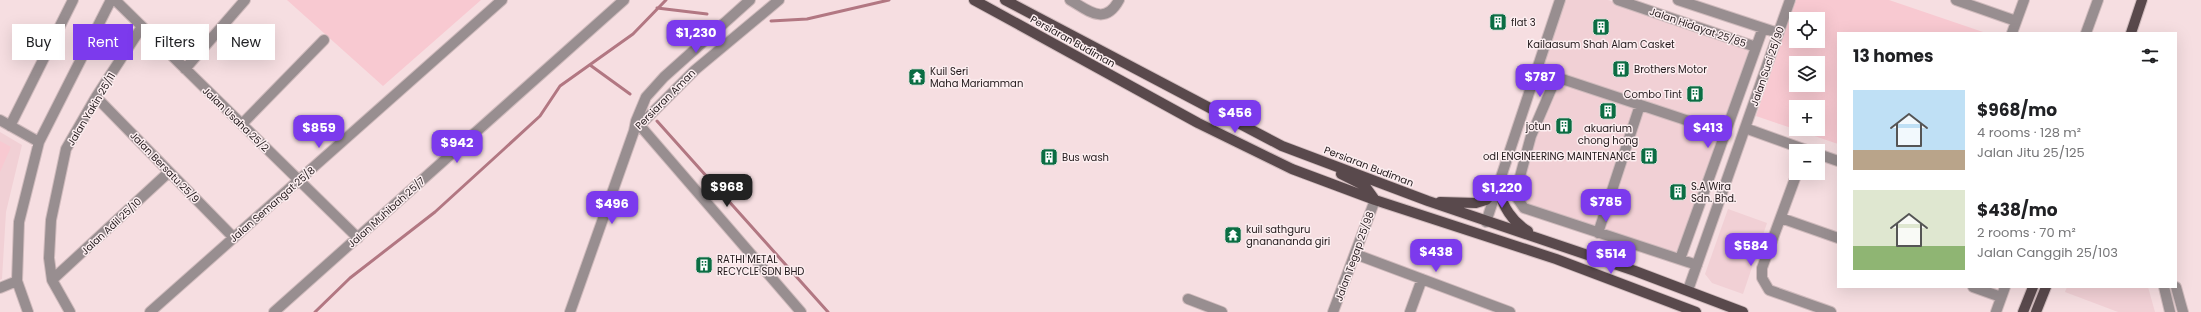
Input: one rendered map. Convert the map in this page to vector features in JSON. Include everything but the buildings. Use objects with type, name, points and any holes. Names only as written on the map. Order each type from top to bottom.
[{"type":"main road","name":"Persiaran Budiman","points":[[974,0],[1198,123],[1292,169],[1375,200],[1556,259],[1696,312]]},
{"type":"main road","name":"Persiaran Budiman","points":[[1005,0],[1282,146],[1486,222],[1688,290],[1742,312]]},
{"type":"main road","points":[[2131,32],[2142,0]]},
{"type":"main road","points":[[1282,146],[1365,186],[1375,200]]},
{"type":"main road","points":[[1428,201],[1476,202],[1486,200],[1497,188],[1506,211],[1518,226],[1545,241]]},
{"type":"main road","points":[[1486,222],[1489,231],[1556,259]]},
{"type":"main road","points":[[2023,312],[2033,288]]},
{"type":"main road","points":[[2036,312],[2046,288]]},
{"type":"street","points":[[10,126],[73,0]]},
{"type":"street","points":[[28,312],[17,281],[19,222],[39,142],[111,0]]},
{"type":"street","name":"Jalan Usaha 25/2","points":[[115,0],[141,28]]},
{"type":"street","points":[[185,69],[246,0]]},
{"type":"street","name":"Jalan Semangat 25/8","points":[[150,312],[300,181],[502,0]]},
{"type":"street","name":"Jalan Muhibah 25/7","points":[[274,312],[624,0]]},
{"type":"street","name":"Persiaran Aman","points":[[637,125],[646,97],[664,77],[750,0]]},
{"type":"street","name":"Persiaran Aman","points":[[637,125],[695,70],[779,0]]},
{"type":"street","points":[[1070,0],[1097,15],[1106,14],[1114,9],[1119,0]]},
{"type":"street","points":[[1486,222],[1538,71],[1560,0]]},
{"type":"street","name":"Jalan Hidayat 25/85","points":[[1618,0],[1756,47]]},
{"type":"street","points":[[1678,0],[1778,33]]},
{"type":"street","name":"Jalan Suci 25/90","points":[[1688,290],[1790,0]]},
{"type":"street","points":[[1956,0],[2016,21]]},
{"type":"street","points":[[2012,32],[2024,0]]},
{"type":"street","points":[[2086,32],[2098,0]]},
{"type":"street","name":"Jalan Yakin 25/11","points":[[70,312],[52,280],[49,258],[51,220],[66,149],[96,97],[141,28]]},
{"type":"street","points":[[1680,259],[1763,28]]},
{"type":"street","points":[[242,124],[324,40]]},
{"type":"street","name":"Jalan Usaha 25/2","points":[[175,60],[358,238]]},
{"type":"street","points":[[1538,71],[1725,133]]},
{"type":"street","points":[[1556,78],[1532,136],[1515,195],[1524,208],[1697,265]]},
{"type":"street","name":"Jalan Bersatu 25/9","points":[[96,97],[234,238]]},
{"type":"street","points":[[1598,232],[1640,105]]},
{"type":"street","points":[[0,120],[39,142]]},
{"type":"street","points":[[570,312],[637,125],[801,312]]},
{"type":"street","points":[[1745,128],[1789,144]]},
{"type":"street","points":[[1825,156],[1837,161]]},
{"type":"street","name":"Jalan Adil 25/10","points":[[52,280],[169,172]]},
{"type":"street","points":[[1795,180],[1762,268],[1762,278],[1769,290],[1831,312]]},
{"type":"street","name":"Jalan Tegap 25/98","points":[[1333,312],[1375,200]]},
{"type":"street","points":[[1781,218],[1837,238]]},
{"type":"street","points":[[1354,254],[1510,312]]},
{"type":"street","points":[[1410,312],[1422,279]]},
{"type":"street","points":[[0,288],[17,281]]},
{"type":"street","points":[[1976,288],[2001,297]]},
{"type":"street","points":[[1996,312],[2005,288]]},
{"type":"street","points":[[2164,288],[2170,312]]},
{"type":"street","points":[[2176,288],[2184,312]]},
{"type":"street","points":[[1188,299],[1222,312]]},
{"type":"shaded area","points":[[287,0],[481,0],[383,86]]},
{"type":"shaded area","points":[[1564,0],[1608,0],[1752,49],[1678,255],[1526,205],[1519,195],[1535,137],[1561,76],[1542,69]]},
{"type":"shaded area","points":[[1796,0],[1889,0],[1983,32],[1837,32],[1837,144],[1815,136],[1825,136],[1825,100],[1789,100],[1789,127],[1756,116],[1789,20],[1789,48],[1825,48],[1825,12],[1792,12]]},
{"type":"shaded area","points":[[0,132],[22,145],[6,212],[2,279],[0,280]]},
{"type":"shaded area","points":[[0,141],[11,147],[0,172]]},
{"type":"shaded area","points":[[1728,209],[1767,223],[1743,294],[1712,283],[1705,274]]},
{"type":"shaded area","points":[[2067,288],[2148,288],[2155,312],[2118,312],[2065,292]]},
{"type":"waterway","points":[[315,312],[350,278],[435,212],[540,116],[560,86],[633,34],[666,0]]},
{"type":"waterway","points":[[771,21],[807,19],[889,0]]},
{"type":"waterway","points":[[657,8],[707,14]]},
{"type":"waterway","points":[[590,65],[630,94]]},
{"type":"waterway","points":[[657,121],[828,312]]},
{"type":"place","name":"flat 3","points":[[1498,22]]},
{"type":"place","name":"Kailaasum Shah Alam Casket","points":[[1601,27]]},
{"type":"place","name":"Brothers Motor","points":[[1621,69]]},
{"type":"place","name":"Kuil Seri Maha Mariamman","points":[[917,77]]},
{"type":"place","name":"Combo Tint","points":[[1695,94]]},
{"type":"place","name":"akuarium chong hong","points":[[1608,111]]},
{"type":"place","name":"jotun","points":[[1564,126]]},
{"type":"place","name":"odI ENGINEERING MAINTENANCE","points":[[1649,156]]},
{"type":"place","name":"Bus wash","points":[[1049,157]]},
{"type":"place","name":"S.A Wira Sdn. Bhd.","points":[[1678,192]]},
{"type":"place","name":"kuil sathguru gnanananda giri","points":[[1233,235]]},
{"type":"place","name":"RATHI METAL RECYCLE SDN BHD","points":[[704,265]]}]
